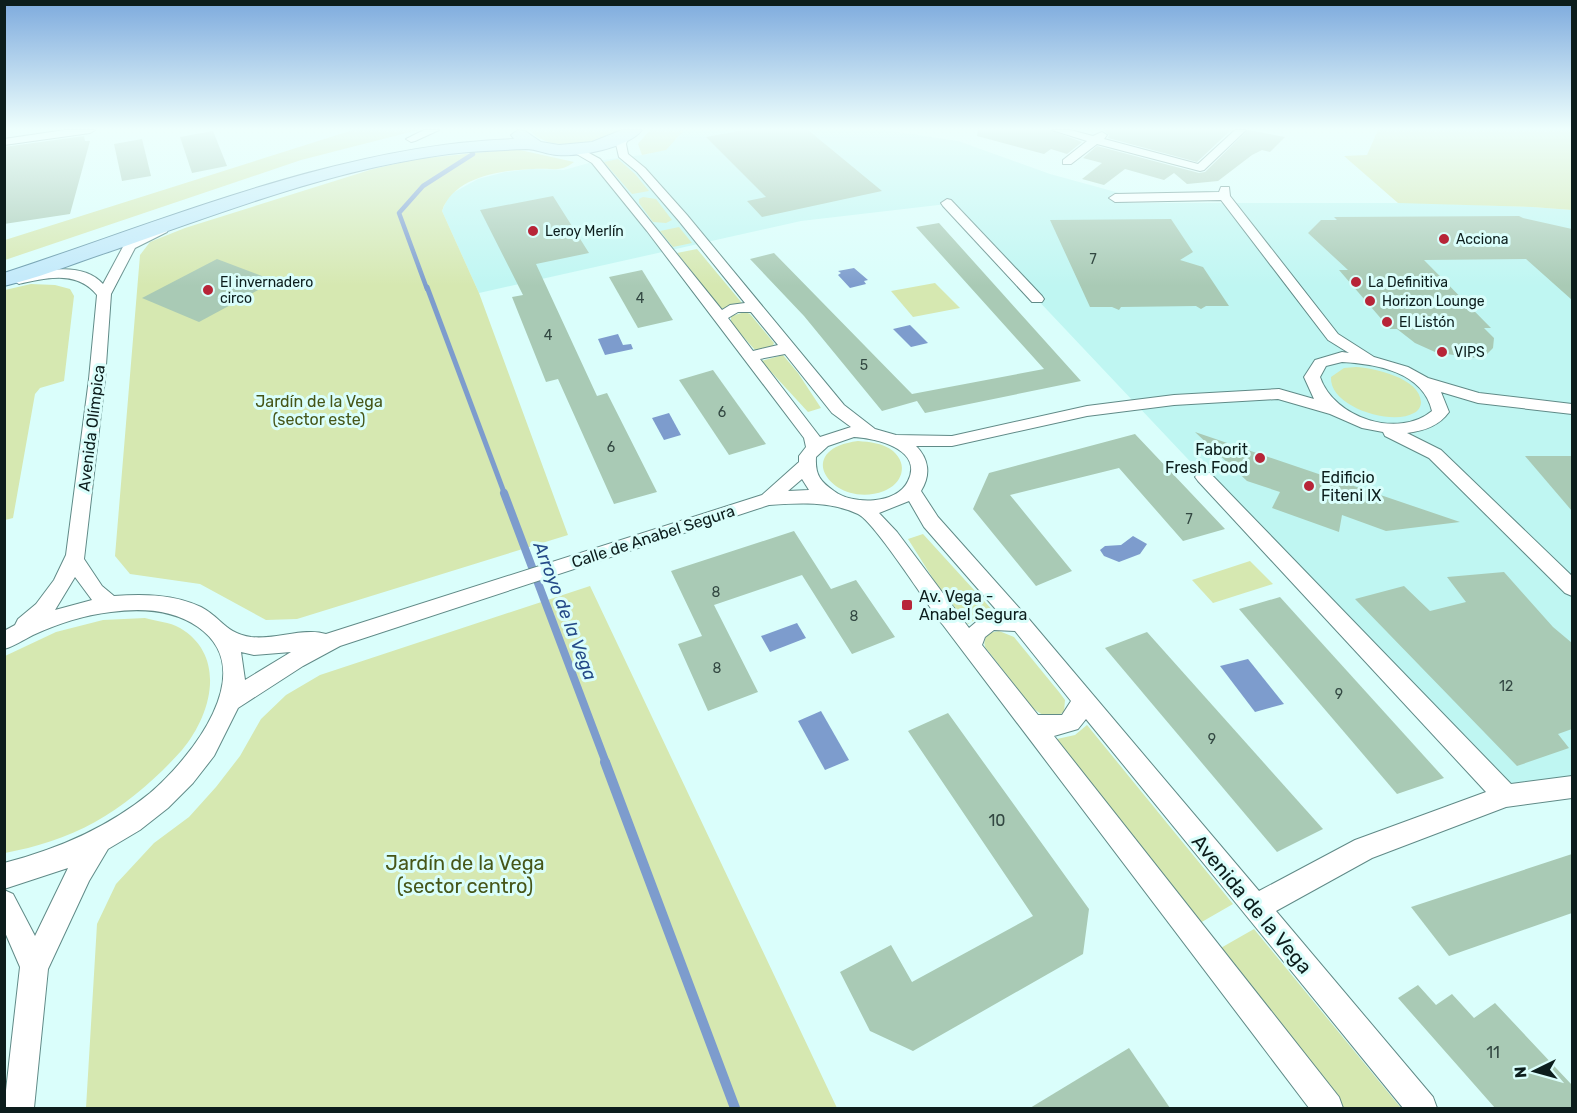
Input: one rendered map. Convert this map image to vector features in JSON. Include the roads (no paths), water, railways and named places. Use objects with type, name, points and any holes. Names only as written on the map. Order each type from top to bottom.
[{"type":"main road","points":[[4,269],[262,182]]},
{"type":"main road","points":[[4,281],[299,182]]},
{"type":"street","points":[[613,182],[812,437],[815,448]]},
{"type":"street","points":[[650,182],[662,194],[675,223],[757,307],[838,409],[869,432],[896,440],[952,441],[1087,411],[1174,400],[1279,394],[1336,410],[1406,438],[1436,454],[1572,588]]},
{"type":"street","points":[[1115,198],[1224,193],[1333,338],[1421,381],[1478,398],[1572,409]]},
{"type":"street","points":[[628,200],[642,194],[662,194]]},
{"type":"street","points":[[947,203],[1037,299]]},
{"type":"street","name":"Avenida Olímpica","points":[[7,639],[43,610],[62,585],[75,561],[98,379],[104,294],[130,246],[161,229],[195,216]]},
{"type":"street","points":[[651,228],[675,223]]},
{"type":"street","points":[[4,281],[67,274],[89,278],[104,294]]},
{"type":"street","points":[[718,318],[735,308],[757,307]]},
{"type":"street","points":[[1327,360],[1333,338]]},
{"type":"street","points":[[748,356],[779,351],[788,346]]},
{"type":"street","points":[[1279,394],[1312,377],[1320,363],[1327,360],[1342,357],[1374,360]]},
{"type":"street","points":[[1312,377],[1316,392],[1336,410]]},
{"type":"street","points":[[1421,381],[1438,397],[1436,454]]},
{"type":"street","points":[[1377,426],[1411,429],[1478,398]]},
{"type":"street","points":[[869,432],[838,435],[815,448],[806,465],[808,477],[815,488],[827,498],[850,506],[882,506],[899,500],[912,490],[919,474],[918,466],[914,456],[896,440]]},
{"type":"street","points":[[918,466],[952,441]]},
{"type":"street","name":"Calle de Anabel Segura","points":[[768,499],[806,465]]},
{"type":"street","points":[[1204,477],[1506,796]]},
{"type":"street","name":"Avenida de la Vega","points":[[912,490],[932,522],[1021,624],[1422,1108]]},
{"type":"street","name":"Calle de Anabel Segura","points":[[230,701],[295,660],[333,640],[768,499],[806,496],[827,498]]},
{"type":"street","points":[[862,507],[890,537],[971,647],[1328,1108]]},
{"type":"street","points":[[75,561],[95,591],[110,604]]},
{"type":"street","points":[[4,876],[37,869],[100,840],[144,811],[184,775],[213,737],[230,701],[234,667],[226,640],[203,617],[178,606],[146,602],[110,604],[61,616],[7,639]]},
{"type":"street","points":[[971,647],[978,629],[988,623],[1021,624]]},
{"type":"street","name":"Calle de Anabel Segura","points":[[226,640],[254,646],[333,640]]},
{"type":"street","points":[[1031,724],[1056,728],[1067,725],[1076,718],[1083,700]]},
{"type":"street","points":[[1255,908],[1364,849],[1506,796],[1572,787]]},
{"type":"street","points":[[19,1108],[34,967],[69,893],[100,840]]},
{"type":"street","points":[[4,903],[17,926],[34,967]]},
{"type":"waterway","name":"Arroyo de la Vega","points":[[427,289],[399,213],[429,182]]},
{"type":"waterway","name":"Arroyo de la Vega","points":[[427,287],[505,495]]},
{"type":"waterway","name":"Arroyo de la Vega","points":[[504,493],[606,763]]},
{"type":"waterway","name":"Arroyo de la Vega","points":[[605,762],[735,1108]]},
{"type":"place","name":"Leroy Merlín","points":[[533,231]]},
{"type":"place","name":"Acciona","points":[[1444,239]]},
{"type":"place","name":"La Definitiva","points":[[1356,282]]},
{"type":"place","name":"El invernadero circo","points":[[208,290]]},
{"type":"place","name":"Horizon Lounge","points":[[1370,301]]},
{"type":"place","name":"El Listón","points":[[1387,322]]},
{"type":"place","name":"VIPS","points":[[1442,352]]},
{"type":"place","name":"Faborit Fresh Food","points":[[1260,458]]},
{"type":"place","name":"Edificio Fiteni IX","points":[[1309,486]]},
{"type":"place","name":"Av. Vega - Anabel Segura","points":[[907,605]]},
{"type":"park label","name":"Jardín de la Vega (sector este)","points":[[319,410]]},
{"type":"park label","name":"Jardín de la Vega (sector centro)","points":[[465,874]]}]
